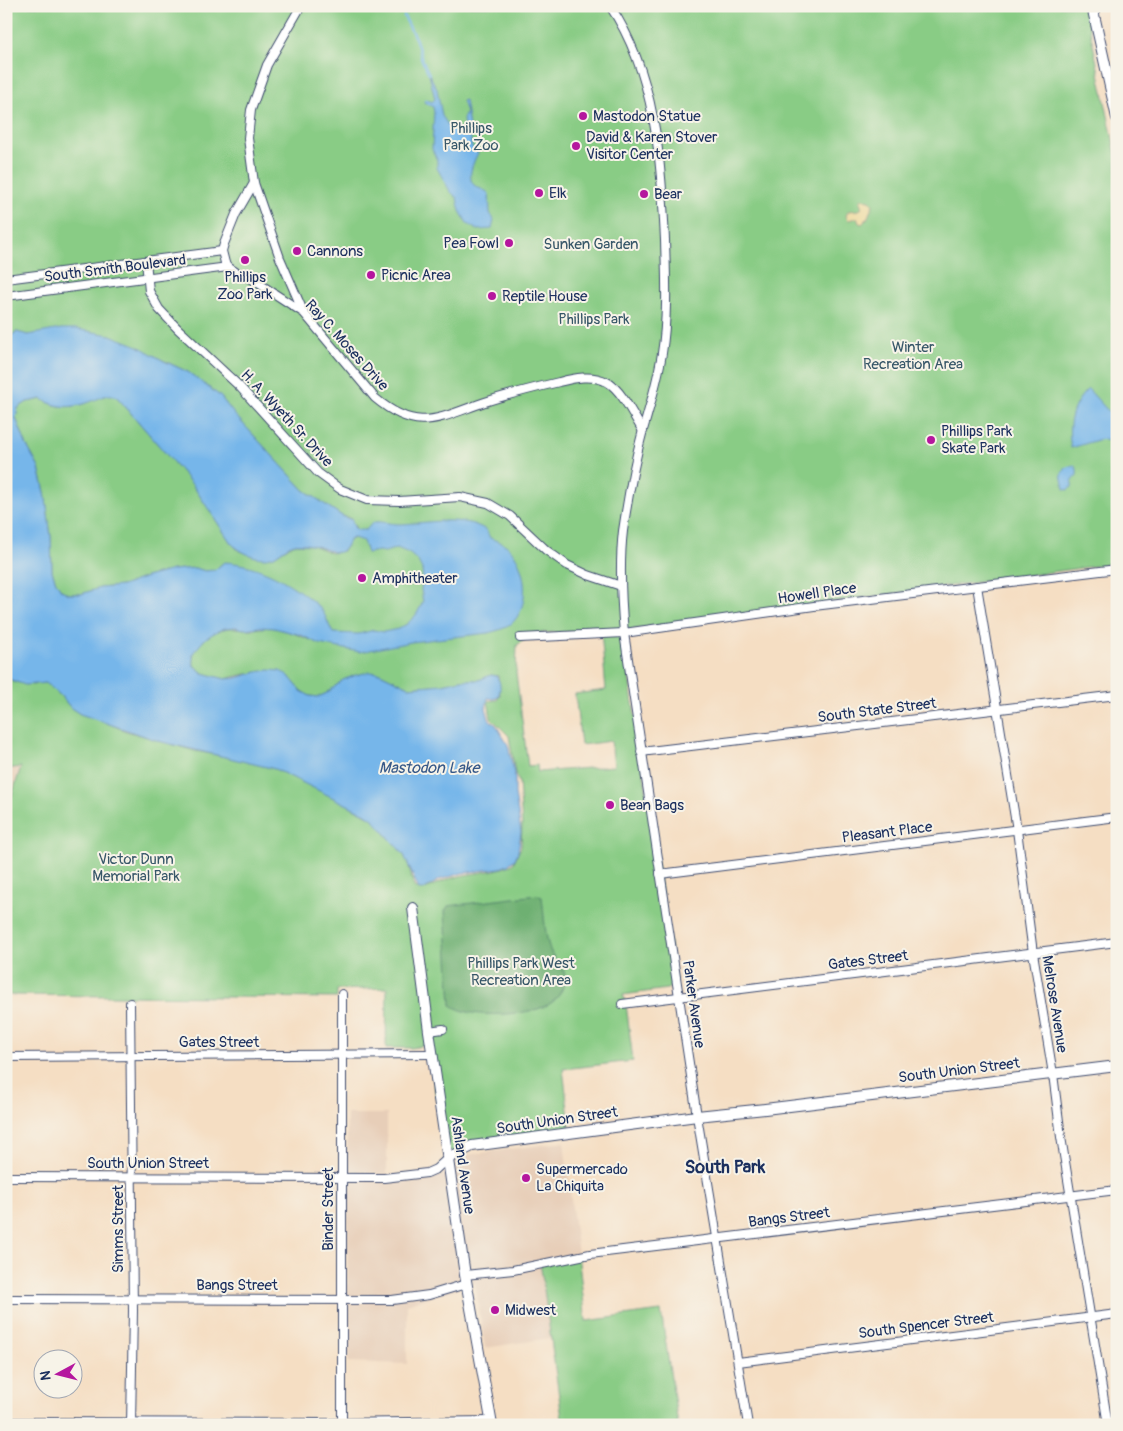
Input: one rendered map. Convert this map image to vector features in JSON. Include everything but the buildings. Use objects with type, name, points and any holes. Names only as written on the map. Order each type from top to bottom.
[{"type":"street","points":[[301,6],[266,65],[251,110],[248,138],[254,183],[280,258],[304,313]]},
{"type":"street","points":[[610,6],[632,45],[646,86],[662,182],[666,254],[666,322],[656,385],[643,431],[629,496],[623,532],[620,586]]},
{"type":"street","points":[[1092,6],[1117,118]]},
{"type":"street","points":[[228,267],[222,251],[236,214],[254,183]]},
{"type":"street","name":"South Smith Boulevard","points":[[6,279],[222,251]]},
{"type":"street","name":"H. A. Wyeth Sr. Drive","points":[[146,261],[149,291],[159,309],[239,386],[318,473],[340,489],[367,500],[399,501],[460,498],[488,502],[510,516],[546,550],[567,565],[588,575],[620,586]]},
{"type":"street","name":"Ray C. Moses Drive","points":[[228,267],[252,279],[304,313],[374,398],[384,406],[407,417],[425,421],[435,420],[485,402],[570,379],[590,377],[608,383],[616,389],[643,431]]},
{"type":"street","name":"South Smith Boulevard","points":[[6,296],[228,267]]},
{"type":"street","name":"Howell Place","points":[[520,638],[624,633],[814,606],[1117,569]]},
{"type":"street","name":"Parker Avenue","points":[[620,586],[624,633],[641,752],[716,1239],[748,1425]]},
{"type":"street","name":"Melrose Avenue","points":[[977,586],[1017,830],[1033,953],[1053,1074],[1060,1138],[1108,1425]]},
{"type":"street","name":"South State Street","points":[[641,752],[1117,695]]},
{"type":"street","name":"Pleasant Place","points":[[660,874],[1117,817]]},
{"type":"street","name":"Ashland Avenue","points":[[414,908],[447,1159],[491,1423]]},
{"type":"street","name":"Gates Street","points":[[622,1004],[1117,942]]},
{"type":"street","name":"Binder Street","points":[[342,994],[342,1424]]},
{"type":"street","name":"Simms Street","points":[[130,1003],[133,1298],[131,1423]]},
{"type":"street","points":[[429,1031],[443,1029]]},
{"type":"street","name":"Gates Street","points":[[6,1057],[432,1054]]},
{"type":"street","name":"South Union Street","points":[[6,1177],[384,1178],[427,1173],[436,1170],[447,1159],[472,1146],[697,1116],[764,1110],[1117,1066]]},
{"type":"street","name":"Bangs Street","points":[[6,1299],[411,1298],[429,1295],[466,1280],[590,1254],[1117,1190]]},
{"type":"street","name":"South Spencer Street","points":[[738,1362],[1117,1314]]},
{"type":"street","points":[[6,1422],[491,1423]]},
{"type":"shaded area","points":[[21,767],[6,814],[6,769]]},
{"type":"shaded area","points":[[347,1114],[387,1114],[387,1183],[435,1176],[466,1155],[564,1142],[578,1255],[540,1261],[550,1338],[485,1348],[475,1283],[407,1304],[407,1364],[348,1362]]},
{"type":"green space","name":"Phillips Park","points":[[6,6],[1085,6],[1117,159],[1117,563],[622,631],[676,984],[667,989],[623,995],[626,1004],[633,1061],[563,1069],[570,1126],[567,1134],[472,1146],[447,1159],[427,1045],[412,1048],[386,1048],[387,988],[337,990],[337,998],[6,995],[6,814],[21,767],[6,769],[6,678],[15,682],[33,685],[46,683],[71,708],[80,714],[126,731],[195,751],[275,769],[331,796],[372,818],[404,855],[414,887],[423,890],[455,877],[494,870],[513,864],[521,847],[522,824],[519,782],[515,773],[509,736],[491,718],[488,701],[497,700],[500,695],[498,676],[491,675],[479,680],[461,680],[443,684],[409,687],[380,673],[356,675],[343,680],[327,693],[318,697],[310,696],[301,691],[288,675],[246,674],[225,679],[203,673],[194,666],[193,653],[211,635],[228,628],[276,628],[331,645],[333,633],[309,598],[224,562],[215,570],[205,571],[194,568],[173,570],[122,586],[100,588],[81,594],[69,594],[61,590],[52,571],[51,537],[45,492],[39,468],[26,444],[16,418],[18,408],[27,402],[42,399],[54,405],[65,407],[76,406],[110,395],[117,397],[192,484],[231,543],[238,550],[251,555],[274,556],[296,544],[312,545],[331,553],[343,551],[349,540],[354,538],[357,530],[350,518],[342,516],[304,490],[234,414],[220,396],[188,372],[110,335],[27,335],[17,332],[6,338]],"holes":[[[601,631],[606,690],[575,694],[581,745],[611,741],[614,766],[538,772],[537,765],[528,766],[516,673],[517,645],[534,633]]]},
{"type":"green space","name":"Phillips Park West Recreation Area","points":[[537,895],[542,897],[546,935],[550,949],[565,974],[564,984],[557,998],[543,1007],[507,1014],[481,1014],[460,1010],[451,1005],[445,911],[448,906]]},
{"type":"green space","points":[[578,1255],[586,1321],[661,1311],[678,1425],[563,1425],[540,1261]]},
{"type":"sand","points":[[862,199],[870,200],[873,205],[867,219],[862,224],[859,223],[857,218],[848,220],[846,216],[848,211],[862,208],[860,202]]},
{"type":"water","points":[[429,74],[437,89],[442,116],[450,128],[459,129],[464,127],[463,119],[466,112],[462,101],[465,100],[472,147],[478,153],[471,178],[474,185],[489,194],[490,213],[494,220],[492,229],[477,230],[467,223],[460,211],[457,198],[450,191],[437,168],[437,160],[432,149],[434,112],[433,107],[424,102],[425,99],[432,102],[435,99]]},
{"type":"water","name":"Mastodon Lake","points":[[61,329],[76,329],[110,335],[138,346],[188,372],[220,396],[234,414],[304,490],[342,516],[352,520],[357,530],[366,530],[375,522],[398,524],[443,521],[466,522],[486,530],[490,538],[507,546],[514,554],[523,574],[524,597],[522,608],[517,617],[510,625],[502,629],[488,633],[411,642],[360,652],[319,644],[301,635],[274,628],[225,628],[205,639],[193,653],[193,660],[194,666],[203,673],[225,679],[269,670],[280,671],[288,675],[301,691],[310,696],[318,697],[327,693],[343,680],[369,672],[380,673],[409,687],[443,684],[461,680],[479,680],[491,675],[496,676],[500,683],[499,694],[494,699],[488,698],[486,708],[489,719],[496,725],[508,745],[515,778],[515,794],[521,832],[515,859],[508,865],[500,868],[462,873],[439,880],[423,890],[419,890],[404,855],[372,818],[364,813],[275,769],[162,742],[80,714],[71,708],[46,683],[25,685],[6,678],[6,338],[17,332],[28,335]],"holes":[[[106,395],[117,397],[192,484],[235,547],[251,556],[263,558],[274,556],[295,544],[312,545],[338,552],[344,549],[349,540],[354,538],[363,541],[367,553],[385,552],[397,548],[409,553],[418,561],[422,569],[423,581],[421,589],[423,602],[416,615],[407,624],[398,629],[384,632],[374,630],[359,634],[333,633],[320,608],[286,582],[250,566],[224,562],[215,570],[205,571],[195,568],[173,570],[122,586],[100,588],[81,594],[69,594],[61,590],[52,571],[51,537],[45,492],[39,468],[26,444],[16,418],[18,408],[27,402],[42,399],[58,406],[74,406]]]},
{"type":"water","points":[[1088,389],[1110,413],[1117,415],[1117,443],[1101,439],[1071,448],[1070,423],[1074,409]]},
{"type":"water","points":[[1074,465],[1077,469],[1077,475],[1072,481],[1072,487],[1067,490],[1064,489],[1061,474],[1067,467]]},
{"type":"waterway","points":[[404,16],[416,40],[422,60],[429,74]]},
{"type":"place","name":"Mastodon Statue","points":[[583,116]]},
{"type":"place","name":"David & Karen Stover Visitor Center","points":[[576,146]]},
{"type":"place","name":"Elk","points":[[539,193]]},
{"type":"place","name":"Bear","points":[[644,194]]},
{"type":"place","name":"Pea Fowl","points":[[509,243]]},
{"type":"place","name":"Cannons","points":[[297,251]]},
{"type":"place","name":"Phillips Zoo Park","points":[[245,260]]},
{"type":"place","name":"Picnic Area","points":[[371,275]]},
{"type":"place","name":"Reptile House","points":[[492,296]]},
{"type":"place","name":"Phillips Park Skate Park","points":[[931,440]]},
{"type":"place","name":"Amphitheater","points":[[362,578]]},
{"type":"place","name":"Bean Bags","points":[[610,805]]},
{"type":"place","name":"Supermercado La Chiquita","points":[[526,1178]]},
{"type":"place","name":"Midwest","points":[[495,1310]]},
{"type":"district","name":"South Park","points":[[725,1167]]},
{"type":"park label","name":"Phillips Park Zoo","points":[[471,136]]},
{"type":"park label","name":"Sunken Garden","points":[[591,244]]},
{"type":"park label","name":"Winter Recreation Area","points":[[913,356]]},
{"type":"park label","name":"Victor Dunn Memorial Park","points":[[136,868]]}]
